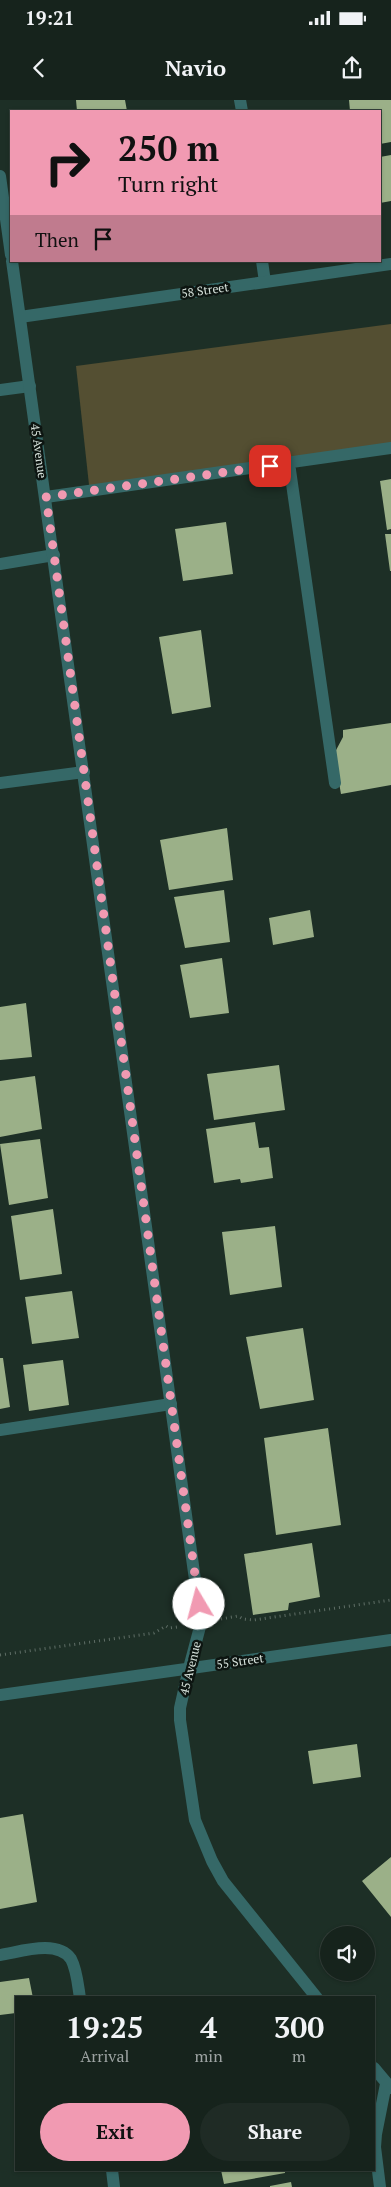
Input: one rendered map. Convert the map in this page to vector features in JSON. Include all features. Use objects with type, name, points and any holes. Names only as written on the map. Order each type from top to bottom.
[{"type":"street","points":[[0,176],[10,248]]},
{"type":"street","name":"45 Avenue","points":[[12,262],[201,1623],[180,1708],[180,1720],[195,1820],[203,1842],[223,1881],[315,1996]]},
{"type":"street","points":[[262,262],[265,282]]},
{"type":"street","name":"58 Street","points":[[20,316],[391,264]]},
{"type":"street","points":[[0,390],[30,386]]},
{"type":"street","points":[[46,497],[391,448]]},
{"type":"street","points":[[289,463],[334,783]]},
{"type":"street","points":[[0,564],[54,555]]},
{"type":"street","points":[[0,783],[84,772]]},
{"type":"street","points":[[0,1430],[171,1404]]},
{"type":"street","name":"55 Street","points":[[0,1695],[391,1640]]},
{"type":"street","points":[[0,1955],[51,1948],[63,1952],[70,1958],[74,1967],[80,1996]]},
{"type":"street","points":[[375,2069],[389,2086],[375,2147],[380,2187]]},
{"type":"street","points":[[112,2171],[114,2187]]},
{"type":"path","points":[[238,1616],[243,1619],[254,1620],[391,1600]]},
{"type":"path","points":[[0,1655],[154,1633],[166,1626],[169,1628]]},
{"type":"shaded area","points":[[391,324],[391,453],[90,494],[76,366]]},
{"type":"building","points":[[76,100],[125,100],[127,110],[77,110]]},
{"type":"building","points":[[349,100],[391,100],[391,142],[381,144],[381,110],[350,110]]},
{"type":"building","points":[[391,155],[391,201],[381,203],[381,157]]},
{"type":"building","points":[[391,479],[391,529],[387,530],[380,481]]},
{"type":"building","points":[[226,522],[233,574],[183,581],[175,529]]},
{"type":"building","points":[[385,534],[391,534],[391,571],[390,571]]},
{"type":"building","points":[[201,630],[211,707],[172,714],[159,637]]},
{"type":"building","points":[[391,723],[391,785],[341,794],[334,754],[343,737],[343,730]]},
{"type":"building","points":[[227,828],[233,880],[169,890],[160,840]]},
{"type":"building","points":[[224,890],[230,942],[185,948],[174,897]]},
{"type":"building","points":[[310,910],[314,937],[273,945],[269,918]]},
{"type":"building","points":[[222,958],[229,1013],[190,1018],[180,965]]},
{"type":"building","points":[[26,1003],[32,1057],[0,1060],[0,1007]]},
{"type":"building","points":[[279,1065],[285,1110],[214,1120],[207,1074]]},
{"type":"building","points":[[35,1076],[42,1129],[0,1137],[0,1081]]},
{"type":"building","points":[[255,1122],[259,1148],[269,1147],[273,1178],[241,1183],[240,1179],[214,1183],[206,1129]]},
{"type":"building","points":[[40,1139],[48,1198],[9,1205],[0,1144]]},
{"type":"building","points":[[53,1209],[62,1274],[20,1280],[11,1216]]},
{"type":"building","points":[[275,1226],[282,1287],[230,1295],[222,1232]]},
{"type":"building","points":[[72,1291],[79,1338],[32,1344],[25,1297]]},
{"type":"building","points":[[303,1328],[314,1400],[260,1409],[246,1337]]},
{"type":"building","points":[[0,1358],[3,1358],[10,1407],[0,1409]]},
{"type":"building","points":[[63,1360],[69,1405],[29,1411],[23,1365]]},
{"type":"building","points":[[328,1428],[341,1525],[276,1535],[264,1438]]},
{"type":"building","points":[[312,1543],[320,1597],[289,1603],[288,1610],[253,1615],[244,1554]]},
{"type":"building","points":[[357,1744],[361,1777],[313,1784],[308,1751]]},
{"type":"building","points":[[23,1814],[37,1902],[0,1909],[0,1818]]},
{"type":"building","points":[[391,1857],[391,1917],[362,1881]]},
{"type":"building","points":[[29,1978],[33,1996],[15,1996],[15,2013],[0,2015],[0,1982]]},
{"type":"building","points":[[221,2171],[285,2171],[285,2173],[224,2184]]},
{"type":"building","points":[[291,2182],[292,2187],[270,2187],[270,2186]]},
{"type":"route","points":[[199,1604],[46,497],[270,466]]}]
